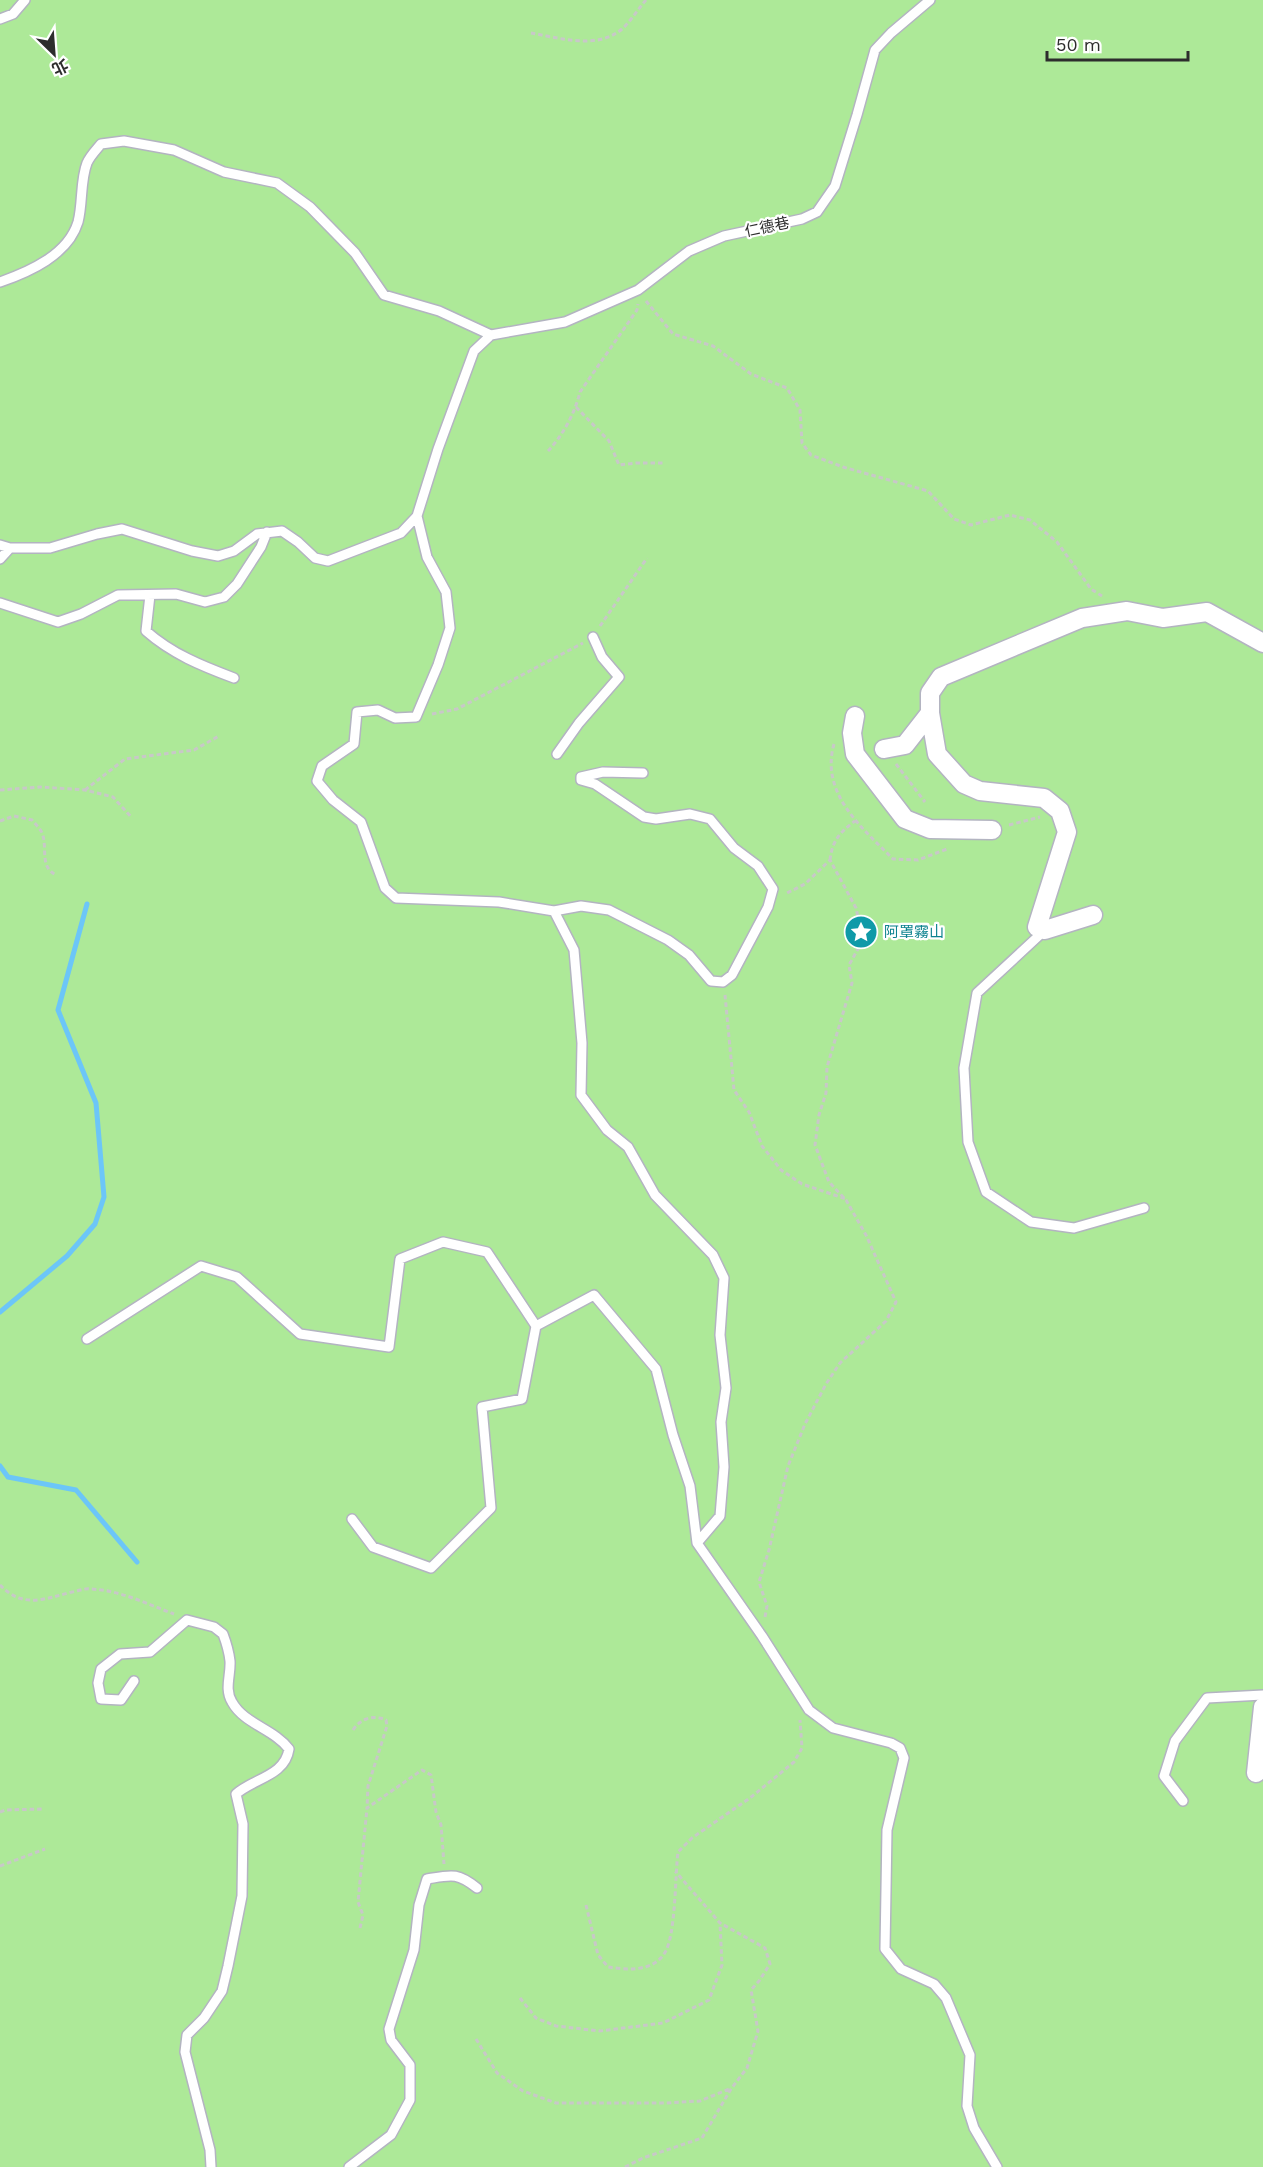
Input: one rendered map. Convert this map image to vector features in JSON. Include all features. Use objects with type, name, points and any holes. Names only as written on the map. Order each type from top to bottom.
[{"type":"street","points":[[1093,915],[1045,930],[1037,927],[1067,832],[1060,812],[1044,798],[980,791],[964,784],[938,754],[930,713],[930,693],[941,677],[1082,618],[1127,611],[1163,618],[1208,612],[1263,643]]},
{"type":"street","points":[[885,749],[905,745],[930,713]]},
{"type":"street","points":[[855,716],[852,733],[855,754],[905,819],[930,829],[992,830]]},
{"type":"street","points":[[1256,1773],[1263,1707]]},
{"type":"lane","points":[[0,19],[13,14],[25,0]]},
{"type":"lane","name":"仁德巷","points":[[491,335],[565,322],[638,290],[689,251],[724,236],[802,219],[817,212],[835,186],[875,50],[891,33],[930,0]]},
{"type":"lane","points":[[0,282],[50,259],[71,237],[78,222],[87,162],[100,144],[124,141],[174,150],[224,172],[277,183],[310,207],[355,253],[384,295],[439,312],[491,335],[474,351],[438,449],[417,516],[401,533],[328,561],[315,558],[282,531],[257,534],[234,551],[218,556],[192,551],[122,529],[50,548],[10,549],[0,545]]},
{"type":"lane","points":[[417,516],[427,557],[446,592],[450,628],[438,665],[416,717],[395,718],[378,711],[357,712],[354,744],[322,766],[317,781],[333,800],[361,822],[385,888],[396,898],[499,902],[554,912],[581,906],[609,910],[668,940],[689,955],[711,981],[723,982],[732,975],[768,908],[773,889],[758,866],[734,849],[710,819],[690,814],[656,819],[644,817],[603,789],[581,780],[581,777],[603,772],[643,773]]},
{"type":"lane","points":[[0,603],[58,622],[81,614],[118,595],[176,594],[206,602],[224,597],[237,584],[261,547],[267,532]]},
{"type":"lane","points":[[0,559],[10,549]]},
{"type":"lane","points":[[150,595],[146,632],[191,661],[234,678]]},
{"type":"lane","points":[[557,753],[579,723],[619,677],[602,657],[593,637]]},
{"type":"lane","points":[[554,912],[574,950],[582,1042],[581,1095],[607,1130],[628,1148],[655,1195],[713,1256],[724,1278],[720,1335],[726,1388],[721,1422],[724,1467],[720,1516],[697,1543]]},
{"type":"lane","points":[[1045,930],[978,993],[964,1068],[968,1142],[986,1192],[1031,1222],[1074,1227],[1144,1208]]},
{"type":"lane","points":[[87,1339],[201,1266],[237,1277],[300,1334],[389,1347],[400,1259],[443,1242],[487,1252],[536,1326],[522,1399],[482,1407],[490,1508],[432,1568],[373,1547],[352,1519]]},
{"type":"lane","points":[[536,1326],[594,1295],[656,1369],[673,1435],[690,1486],[697,1543],[762,1636],[809,1710],[833,1728],[891,1743],[900,1748],[904,1758],[887,1830],[885,1949],[901,1969],[934,1984],[946,1998],[969,2055],[967,2106],[974,2128],[997,2167]]},
{"type":"lane","points":[[134,1681],[121,1700],[101,1699],[98,1683],[101,1669],[120,1654],[150,1652],[187,1620],[214,1627],[224,1634],[230,1661],[228,1689],[231,1702],[245,1717],[282,1739],[289,1749],[287,1760],[278,1770],[244,1787],[236,1794],[243,1824],[242,1896],[228,1966],[222,1990],[204,2018],[187,2035],[185,2052],[210,2150],[211,2167]]},
{"type":"lane","points":[[1183,1801],[1164,1776],[1175,1741],[1206,1698],[1263,1695]]},
{"type":"lane","points":[[349,2167],[391,2135],[410,2100],[410,2065],[391,2040],[389,2029],[414,1950],[419,1905],[428,1880],[451,1875],[467,1880],[477,1888]]},
{"type":"path","points":[[531,33],[579,42],[603,39],[621,29],[646,0]]},
{"type":"path","points":[[548,451],[555,444],[576,407],[580,392],[637,310],[638,290]]},
{"type":"path","points":[[638,290],[673,334],[713,346],[751,374],[787,388],[800,410],[801,443],[812,455],[843,467],[928,491],[954,519],[971,525],[1010,515],[1030,519],[1057,542],[1091,589],[1127,611]]},
{"type":"path","points":[[576,407],[609,441],[620,465],[665,463]]},
{"type":"path","points":[[416,717],[457,709],[593,637],[647,558]]},
{"type":"path","points":[[85,790],[124,759],[194,750],[219,736]]},
{"type":"path","points":[[0,790],[40,787],[85,790],[113,797],[132,818]]},
{"type":"path","points":[[0,821],[14,816],[32,820],[43,834],[45,865],[50,872],[56,875]]},
{"type":"path","points":[[762,1636],[766,1606],[759,1582],[769,1550],[788,1466],[805,1424],[840,1362],[886,1321],[896,1302],[866,1235],[846,1200],[829,1182],[815,1145],[819,1115],[826,1093],[827,1067],[852,982],[849,965],[863,940],[856,908],[830,860],[831,848],[840,832],[855,821]]},
{"type":"path","points":[[773,889],[786,893],[805,884],[830,860]]},
{"type":"path","points":[[723,982],[734,1090],[749,1112],[762,1146],[781,1170],[802,1184],[846,1200]]},
{"type":"path","points":[[0,1585],[9,1595],[23,1601],[39,1600],[89,1588],[128,1596],[187,1620]]},
{"type":"path","points":[[586,1905],[598,1955],[608,1967],[630,1970],[651,1964],[665,1954],[671,1933],[678,1852],[692,1838],[750,1798],[794,1762],[802,1748],[800,1721],[809,1710]]},
{"type":"path","points":[[353,1730],[364,1720],[378,1717],[386,1720],[387,1726],[368,1786],[358,1902],[363,1915],[360,1928]]},
{"type":"path","points":[[367,1808],[422,1770],[431,1775],[435,1812],[441,1825],[444,1865],[428,1880]]},
{"type":"path","points":[[0,1812],[42,1809]]},
{"type":"path","points":[[0,1866],[45,1849]]},
{"type":"path","points":[[625,2167],[643,2158],[702,2138],[731,2089],[747,2068],[758,2031],[751,1990],[770,1964],[765,1948],[720,1923],[675,1871]]},
{"type":"path","points":[[520,1998],[536,2018],[556,2026],[600,2031],[663,2023],[709,2000],[722,1965],[720,1923]]},
{"type":"path","points":[[476,2039],[497,2073],[523,2091],[556,2103],[700,2101],[731,2089]]},
{"type":"green space","points":[[0,0],[1263,0],[1263,2167],[0,2167]]},
{"type":"waterway","points":[[0,1312],[67,1256],[95,1224],[104,1197],[96,1103],[58,1010],[87,904]]},
{"type":"waterway","points":[[0,1466],[8,1477],[76,1490],[137,1562]]},
{"type":"place","name":"阿罩霧山","points":[[861,932]]}]
